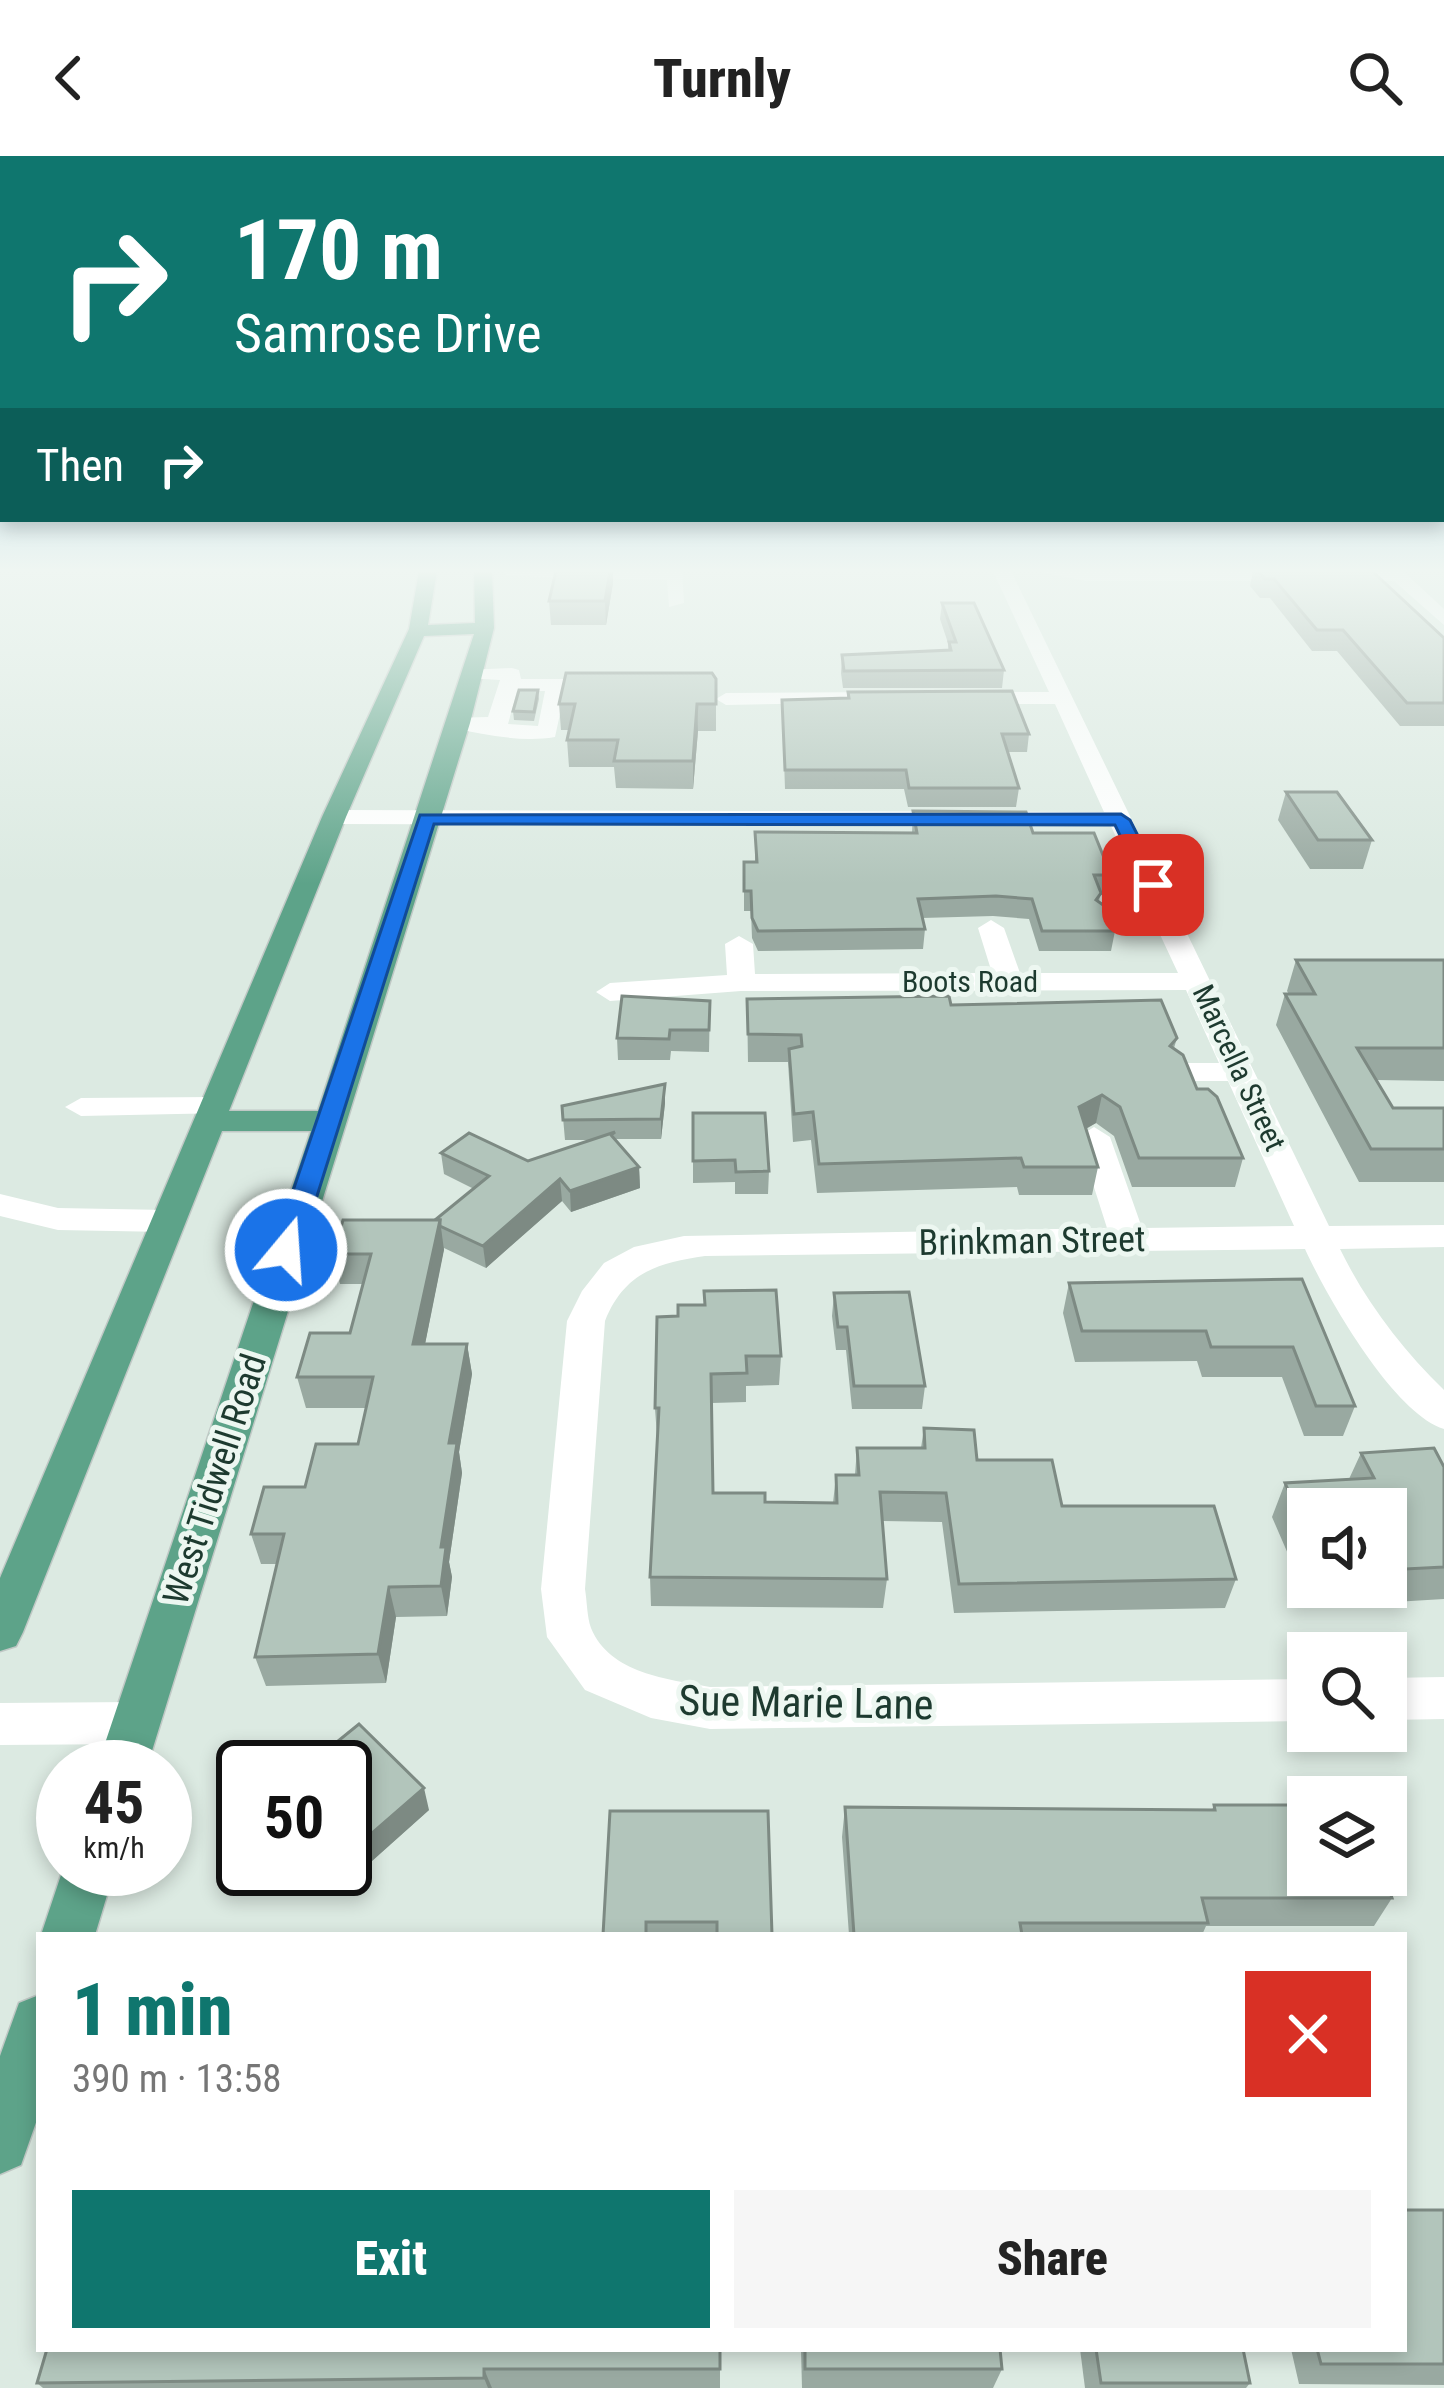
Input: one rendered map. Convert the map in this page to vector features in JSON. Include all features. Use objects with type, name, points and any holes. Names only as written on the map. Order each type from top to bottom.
[{"type":"main road","points":[[0,1632],[166,1221],[397,675]]},
{"type":"main road","name":"West Tidwell Road","points":[[131,1740],[473,675]]},
{"type":"main road","points":[[211,1114],[327,1121]]},
{"type":"main road","points":[[69,1932],[80,1896]]},
{"type":"main road","points":[[0,2144],[36,2033]]},
{"type":"street","points":[[512,675],[497,724],[502,732],[547,732],[556,685]]},
{"type":"street","name":"Marcella Street","points":[[1053,675],[1342,1290],[1396,1366],[1444,1414]]},
{"type":"street","points":[[509,685],[622,686]]},
{"type":"street","points":[[727,699],[918,698]]},
{"type":"street","points":[[942,698],[1064,698]]},
{"type":"street","points":[[459,723],[497,724]]},
{"type":"street","points":[[334,817],[1121,820]]},
{"type":"street","points":[[1110,918],[1169,918]]},
{"type":"street","points":[[992,928],[1009,982]]},
{"type":"street","points":[[739,944],[741,983]]},
{"type":"street","name":"Boots Road","points":[[610,992],[741,983],[1199,981]]},
{"type":"street","points":[[1183,1072],[1241,1072]]},
{"type":"street","points":[[81,1107],[211,1114]]},
{"type":"street","points":[[1221,1117],[1263,1118]]},
{"type":"street","points":[[1094,1137],[1128,1239]]},
{"type":"street","points":[[0,1205],[58,1219],[166,1221]]},
{"type":"street","name":"Brinkman Street","points":[[623,1264],[656,1251],[705,1244],[1444,1236]]},
{"type":"street","name":"Sue Marie Lane","points":[[623,1264],[597,1288],[586,1321],[562,1589],[570,1637],[602,1676],[651,1697],[710,1708],[1287,1700]]},
{"type":"street","points":[[1407,1699],[1444,1698]]},
{"type":"street","points":[[0,1724],[98,1740]]},
{"type":"building","points":[[566,675],[713,675],[716,679],[716,704],[697,704],[693,761],[614,761],[618,740],[567,740],[575,704],[559,704]]},
{"type":"building","points":[[1383,675],[1444,675],[1444,703],[1407,703]]},
{"type":"building","points":[[519,690],[538,690],[534,712],[513,711]]},
{"type":"building","points":[[1012,691],[1029,734],[1002,734],[1019,788],[909,788],[906,770],[785,770],[782,700],[849,698],[848,692]]},
{"type":"building","points":[[1286,792],[1337,792],[1372,840],[1318,840]]},
{"type":"building","points":[[913,811],[1026,812],[1033,833],[1094,833],[1111,875],[1094,875],[1101,893],[1096,900],[1106,907],[1115,931],[1042,931],[1032,899],[996,896],[918,899],[925,929],[758,931],[752,918],[751,891],[744,891],[744,862],[757,862],[755,832],[917,833]]},
{"type":"building","points":[[1296,960],[1444,960],[1444,1048],[1357,1048],[1393,1108],[1444,1108],[1444,1149],[1371,1149],[1285,994],[1315,994]]},
{"type":"building","points":[[622,996],[710,1001],[709,1030],[670,1030],[669,1039],[617,1038]]},
{"type":"building","points":[[949,996],[951,1005],[1161,1000],[1177,1038],[1170,1046],[1183,1055],[1197,1089],[1208,1089],[1217,1097],[1243,1158],[1139,1158],[1120,1107],[1102,1095],[1079,1107],[1098,1167],[1024,1167],[1021,1158],[819,1164],[813,1112],[794,1114],[789,1049],[802,1046],[801,1035],[748,1034],[747,999]]},
{"type":"building","points":[[665,1084],[661,1119],[563,1120],[562,1106]]},
{"type":"building","points":[[693,1113],[765,1113],[769,1171],[736,1172],[735,1160],[693,1161]]},
{"type":"building","points":[[615,1132],[611,1135],[639,1167],[570,1191],[560,1179],[483,1246],[435,1220],[489,1176],[441,1153],[469,1133],[528,1161]]},
{"type":"building","points":[[343,1220],[440,1220],[413,1344],[467,1344],[449,1443],[457,1443],[441,1547],[446,1547],[441,1586],[389,1587],[378,1654],[255,1657],[284,1534],[251,1534],[264,1487],[305,1487],[316,1444],[358,1444],[373,1377],[297,1377],[310,1333],[350,1333],[371,1254],[333,1254]]},
{"type":"building","points":[[1302,1279],[1355,1406],[1316,1406],[1293,1347],[1211,1347],[1206,1331],[1082,1331],[1069,1283]]},
{"type":"building","points":[[776,1290],[781,1356],[746,1356],[747,1373],[711,1374],[713,1493],[765,1493],[765,1502],[837,1503],[836,1475],[859,1475],[857,1448],[925,1448],[924,1428],[974,1430],[977,1460],[1052,1460],[1062,1506],[1214,1506],[1236,1579],[959,1584],[946,1493],[880,1492],[887,1579],[650,1577],[659,1408],[655,1408],[657,1317],[678,1316],[678,1305],[705,1305],[704,1291]]},
{"type":"building","points":[[909,1292],[925,1386],[854,1386],[847,1327],[838,1327],[834,1293]]},
{"type":"building","points":[[1434,1448],[1444,1467],[1444,1567],[1407,1569],[1407,1488],[1287,1488],[1285,1483],[1374,1478],[1361,1453]]},
{"type":"building","points":[[359,1724],[424,1788],[372,1833],[372,1740],[339,1740]]},
{"type":"building","points":[[1214,1805],[1287,1805],[1287,1896],[1392,1898],[1202,1898],[1208,1923],[1020,1923],[1022,1932],[854,1932],[845,1807],[1215,1810]]},
{"type":"building","points":[[610,1811],[768,1811],[772,1932],[717,1932],[717,1922],[646,1922],[646,1932],[603,1932]]},
{"type":"building","points":[[1407,2210],[1444,2210],[1444,2364],[1321,2364],[1318,2352],[1407,2352]]},
{"type":"building","points":[[46,2352],[720,2352],[720,2369],[484,2369],[484,2378],[37,2383]]},
{"type":"building","points":[[805,2352],[1000,2352],[1002,2369],[805,2369]]},
{"type":"building","points":[[1096,2352],[1244,2352],[1250,2383],[1101,2383]]},
{"type":"route","points":[[286,1250],[427,818],[1121,820],[1153,885]]}]
